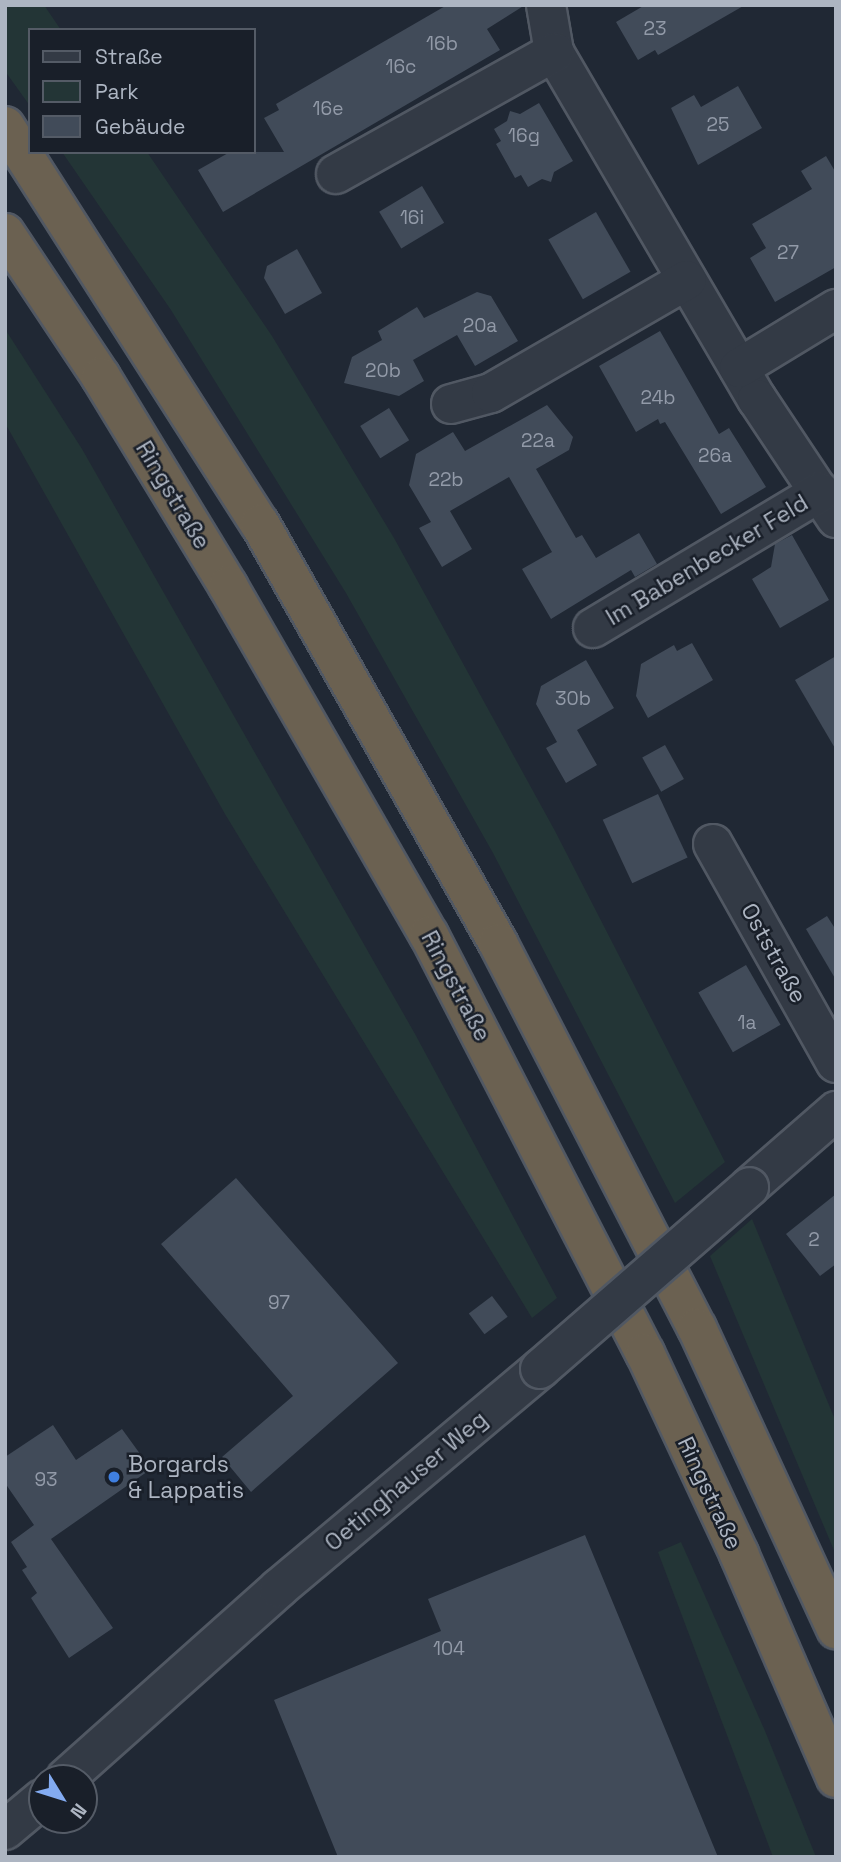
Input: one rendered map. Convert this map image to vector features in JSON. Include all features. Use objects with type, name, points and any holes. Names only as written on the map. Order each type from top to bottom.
[{"type":"highway","points":[[5,126],[260,524],[459,872],[625,1183],[836,1629]]},
{"type":"highway","name":"Ringstraße","points":[[5,233],[101,377],[228,586],[429,935],[645,1353],[836,1778]]},
{"type":"street","name":"Im Babenbecker Feld","points":[[546,5],[554,52],[739,368],[828,505],[593,628]]},
{"type":"street","points":[[336,174],[554,52]]},
{"type":"street","points":[[451,404],[491,393],[687,280]]},
{"type":"street","points":[[739,368],[836,309]]},
{"type":"street","name":"Oststraße","points":[[713,844],[836,1063]]},
{"type":"street","name":"Oetinghauser Weg","points":[[82,1764],[279,1588],[540,1369],[836,1111]]},
{"type":"street","points":[[5,1830],[28,1811]]},
{"type":"green space","points":[[5,5],[44,5],[60,28],[28,28],[28,103],[5,71]]},
{"type":"green space","points":[[63,154],[148,154],[272,336],[394,538],[555,831],[725,1162],[675,1203],[493,853],[346,593],[171,310]]},
{"type":"green space","points":[[5,329],[82,449],[415,1034],[557,1298],[532,1318],[225,814],[5,423]]},
{"type":"green space","points":[[752,1219],[836,1422],[836,1555],[710,1256]]},
{"type":"green space","points":[[681,1542],[765,1731],[816,1857],[773,1857],[658,1552]]},
{"type":"building","points":[[447,5],[525,5],[487,29],[500,50],[223,212],[198,170],[226,154],[284,152],[264,118],[279,110],[276,104]]},
{"type":"building","points":[[645,5],[745,5],[658,55],[655,50],[638,60],[616,22]]},
{"type":"building","points":[[738,86],[762,128],[698,165],[671,108],[694,95],[701,107]]},
{"type":"building","points":[[539,103],[573,161],[554,172],[551,182],[542,179],[528,187],[521,175],[515,178],[496,144],[501,141],[494,129],[507,121],[510,111],[520,114]]},
{"type":"building","points":[[826,156],[836,173],[836,267],[775,302],[750,258],[766,248],[752,224],[812,189],[801,171]]},
{"type":"building","points":[[422,186],[444,223],[401,249],[379,212]]},
{"type":"building","points":[[596,212],[630,272],[583,299],[548,240]]},
{"type":"building","points":[[297,249],[322,293],[285,314],[264,278],[267,266]]},
{"type":"building","points":[[477,292],[491,296],[518,341],[475,366],[457,335],[413,360],[424,381],[399,396],[344,383],[352,357],[382,340],[378,331],[417,307],[424,318]]},
{"type":"building","points":[[660,331],[719,434],[729,428],[766,487],[721,514],[665,422],[660,424],[658,419],[636,432],[599,366]]},
{"type":"building","points":[[547,405],[573,437],[569,450],[536,469],[576,538],[582,535],[596,558],[639,533],[657,564],[635,577],[631,570],[551,619],[522,569],[552,552],[509,477],[450,511],[472,549],[442,567],[419,528],[431,522],[409,485],[416,454],[453,432],[465,451]]},
{"type":"building","points":[[389,408],[409,440],[380,458],[360,426]]},
{"type":"building","points":[[792,535],[829,600],[780,628],[752,579],[771,567],[775,544]]},
{"type":"building","points":[[692,643],[713,680],[648,718],[636,696],[641,664],[674,645],[677,651]]},
{"type":"building","points":[[836,656],[836,750],[795,680]]},
{"type":"building","points":[[586,660],[614,708],[577,730],[597,765],[566,783],[546,748],[557,742],[536,704],[541,686]]},
{"type":"building","points":[[665,745],[684,779],[661,792],[642,758]]},
{"type":"building","points":[[658,794],[688,857],[632,883],[603,820]]},
{"type":"building","points":[[827,916],[836,930],[836,980],[806,929]]},
{"type":"building","points":[[746,965],[780,1025],[733,1052],[698,993]]},
{"type":"building","points":[[236,1178],[398,1363],[251,1492],[222,1457],[293,1396],[161,1244]]},
{"type":"building","points":[[836,1194],[836,1264],[820,1276],[786,1234]]},
{"type":"building","points":[[492,1296],[508,1317],[484,1334],[469,1313]]},
{"type":"building","points":[[53,1425],[76,1460],[122,1429],[151,1469],[51,1539],[113,1628],[69,1658],[31,1598],[37,1593],[22,1570],[27,1567],[11,1542],[34,1525],[5,1483],[5,1457]]},
{"type":"building","points":[[585,1535],[718,1857],[338,1857],[274,1700],[441,1631],[428,1599]]},
{"type":"place","name":"Borgards & Lappatis","points":[[114,1477]]}]
